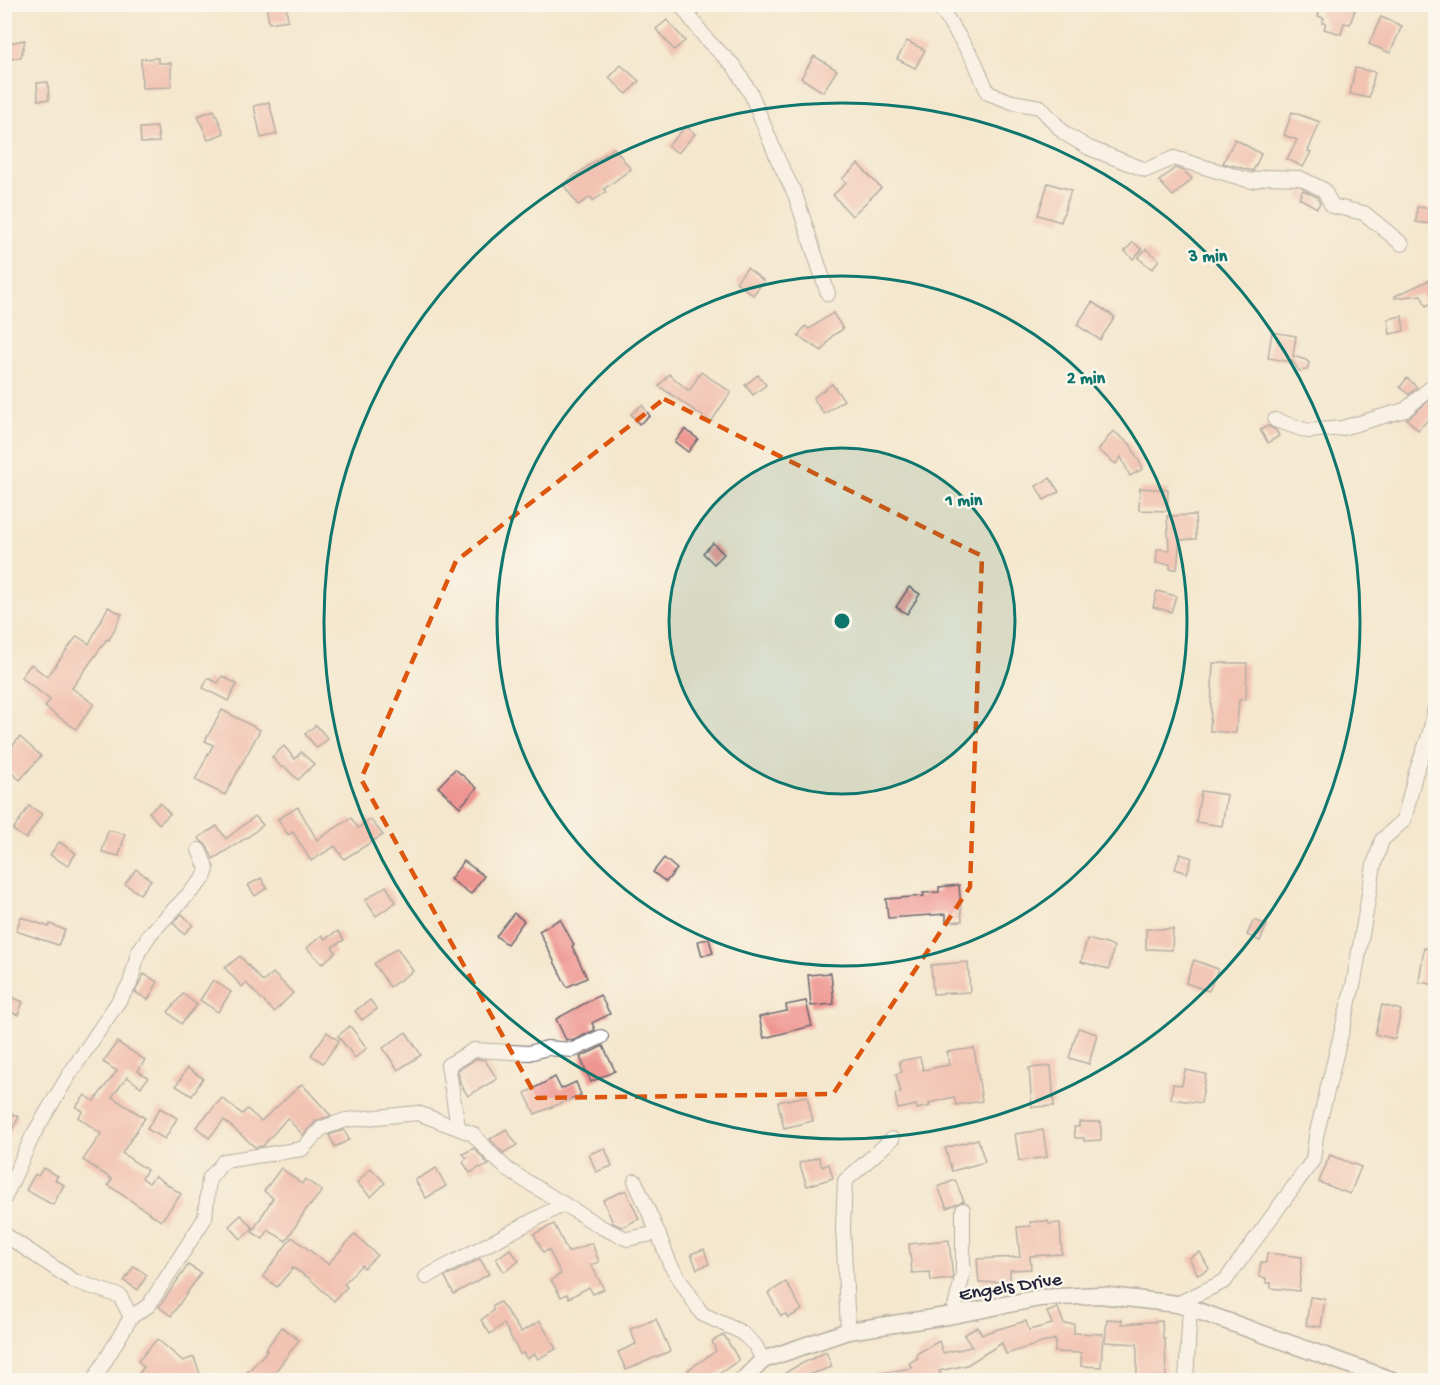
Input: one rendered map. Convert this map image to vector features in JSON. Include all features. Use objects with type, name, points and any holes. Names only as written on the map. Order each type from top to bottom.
[{"type":"street","points":[[680,4],[706,40],[734,66],[751,94],[795,194],[828,294]]},
{"type":"street","points":[[939,4],[974,60],[988,93],[1011,102],[1040,107],[1064,133],[1089,148],[1146,170],[1174,158],[1251,181],[1267,177],[1300,178],[1324,190],[1332,206],[1365,213],[1402,244]]},
{"type":"street","points":[[1275,420],[1308,431],[1342,428],[1405,410],[1436,383]]},
{"type":"street","points":[[1186,1380],[1183,1306],[1225,1281],[1313,1160],[1316,1136],[1354,981],[1374,865],[1382,840],[1404,820],[1436,704]]},
{"type":"street","points":[[4,1199],[33,1135],[130,984],[138,953],[150,933],[204,878],[207,869],[199,850]]},
{"type":"street","points":[[458,1127],[448,1065],[474,1050],[529,1053],[547,1048],[573,1050],[601,1037]]},
{"type":"street","points":[[94,1380],[131,1317],[148,1305],[205,1218],[209,1179],[224,1161],[303,1149],[322,1128],[346,1120],[418,1113],[458,1127],[473,1134],[508,1170],[603,1228],[627,1239],[658,1233]]},
{"type":"street","points":[[848,1331],[843,1227],[845,1181],[892,1139]]},
{"type":"street","points":[[635,1181],[670,1264],[702,1314],[741,1332],[755,1346],[763,1360]]},
{"type":"street","points":[[426,1277],[564,1204]]},
{"type":"street","points":[[952,1315],[963,1274],[963,1210]]},
{"type":"street","points":[[4,1234],[74,1281],[120,1296],[131,1317]]},
{"type":"street","name":"Engels Drive","points":[[743,1380],[763,1360],[848,1331],[1048,1298],[1100,1295],[1183,1306],[1392,1380]]},
{"type":"highlighted area","points":[[664,399],[982,556],[970,887],[833,1094],[537,1098],[361,779],[456,561]]},
{"type":"building","points":[[266,4],[286,4],[288,20],[269,23]]},
{"type":"building","points":[[1321,4],[1349,4],[1348,8],[1355,10],[1350,24],[1344,23],[1341,34],[1324,29],[1326,23],[1322,23],[1324,18],[1318,16]]},
{"type":"building","points":[[1381,17],[1402,26],[1390,53],[1369,44]]},
{"type":"building","points":[[667,20],[685,41],[674,50],[656,29]]},
{"type":"building","points":[[25,40],[21,57],[11,59],[8,43]]},
{"type":"building","points":[[907,41],[925,50],[915,68],[897,59]]},
{"type":"building","points":[[814,56],[837,70],[823,92],[801,78]]},
{"type":"building","points":[[158,58],[158,63],[171,63],[171,87],[142,88],[141,59]]},
{"type":"building","points":[[621,65],[639,81],[627,94],[609,78]]},
{"type":"building","points":[[1355,68],[1375,72],[1369,98],[1350,94]]},
{"type":"building","points":[[48,82],[49,100],[38,100],[37,83]]},
{"type":"building","points":[[269,102],[277,134],[261,138],[254,106]]},
{"type":"building","points":[[214,110],[224,133],[208,140],[198,116]]},
{"type":"building","points":[[1292,112],[1320,122],[1308,151],[1311,152],[1303,167],[1287,159],[1297,140],[1284,135]]},
{"type":"building","points":[[686,126],[695,134],[678,153],[668,146]]},
{"type":"building","points":[[157,127],[159,142],[141,143],[140,128]]},
{"type":"building","points":[[1235,139],[1261,154],[1253,171],[1223,163]]},
{"type":"building","points":[[614,148],[631,169],[604,189],[606,192],[593,201],[591,197],[578,205],[563,184]]},
{"type":"building","points":[[858,164],[881,188],[852,216],[833,195],[846,183],[842,179]]},
{"type":"building","points":[[1175,168],[1184,171],[1192,179],[1173,196],[1159,181]]},
{"type":"building","points":[[1048,183],[1071,190],[1061,222],[1038,215]]},
{"type":"building","points":[[1303,190],[1317,197],[1320,203],[1317,208],[1299,198]]},
{"type":"building","points":[[1417,207],[1436,209],[1436,225],[1416,222]]},
{"type":"building","points":[[1133,242],[1142,250],[1133,259],[1125,251]]},
{"type":"building","points":[[1146,249],[1159,260],[1152,269],[1138,258]]},
{"type":"building","points":[[747,268],[764,281],[753,295],[736,282]]},
{"type":"building","points":[[1436,277],[1436,301],[1426,306],[1421,295],[1395,298],[1395,296]]},
{"type":"building","points":[[1092,302],[1115,317],[1100,340],[1077,325]]},
{"type":"building","points":[[833,313],[843,329],[832,336],[822,351],[798,336],[805,326],[809,329]]},
{"type":"building","points":[[1402,316],[1404,331],[1390,334],[1388,319]]},
{"type":"building","points":[[1272,332],[1296,336],[1293,356],[1309,363],[1307,370],[1299,371],[1292,360],[1291,362],[1268,358]]},
{"type":"building","points":[[701,372],[731,392],[711,422],[659,386],[669,374],[689,391]]},
{"type":"building","points":[[758,375],[766,385],[753,395],[745,385]]},
{"type":"building","points":[[1407,378],[1417,387],[1409,395],[1400,387]]},
{"type":"building","points":[[832,384],[844,400],[824,414],[813,398]]},
{"type":"building","points":[[1431,399],[1436,403],[1436,412],[1418,430],[1407,419]]},
{"type":"building","points":[[642,405],[650,416],[639,424],[631,414]]},
{"type":"building","points":[[1268,426],[1276,430],[1279,436],[1268,443],[1260,430]]},
{"type":"building","points":[[685,429],[698,439],[688,452],[675,442]]},
{"type":"building","points":[[1113,431],[1130,444],[1143,469],[1130,476],[1121,457],[1116,464],[1098,450]]},
{"type":"building","points":[[1050,478],[1059,492],[1044,500],[1036,486]]},
{"type":"building","points":[[1140,488],[1168,490],[1167,511],[1139,510]]},
{"type":"building","points":[[1195,515],[1196,539],[1180,540],[1177,569],[1170,569],[1170,564],[1156,563],[1157,549],[1169,550],[1167,516]]},
{"type":"building","points":[[713,543],[724,554],[714,564],[703,553]]},
{"type":"building","points":[[909,587],[920,594],[907,614],[896,607]]},
{"type":"building","points":[[1157,591],[1176,596],[1171,612],[1153,607]]},
{"type":"building","points":[[108,607],[122,614],[109,640],[107,639],[72,688],[94,704],[76,729],[45,707],[50,700],[21,677],[31,664],[47,677],[77,636],[89,644]]},
{"type":"building","points":[[1213,663],[1247,663],[1246,700],[1239,700],[1236,733],[1210,731]]},
{"type":"building","points":[[222,676],[237,684],[228,701],[203,688],[208,678],[218,683]]},
{"type":"building","points":[[222,710],[260,730],[225,795],[195,780],[213,745],[205,741]]},
{"type":"building","points":[[316,725],[328,739],[317,748],[305,734]]},
{"type":"building","points":[[20,737],[41,756],[20,780],[4,766],[4,755]]},
{"type":"building","points":[[284,746],[295,759],[301,752],[314,764],[298,780],[272,757]]},
{"type":"building","points":[[455,769],[477,788],[460,807],[438,787]]},
{"type":"building","points":[[1201,791],[1227,795],[1222,826],[1196,822]]},
{"type":"building","points":[[160,803],[170,814],[159,824],[149,812]]},
{"type":"building","points":[[29,806],[42,814],[26,839],[13,830]]},
{"type":"building","points":[[298,807],[317,840],[351,818],[358,828],[370,819],[383,835],[344,859],[335,846],[311,861],[293,832],[288,835],[278,819]]},
{"type":"building","points":[[255,816],[263,825],[213,859],[207,846],[198,838],[217,826],[226,839]]},
{"type":"building","points":[[108,830],[125,834],[119,856],[102,852]]},
{"type":"building","points":[[59,842],[76,853],[68,866],[50,855]]},
{"type":"building","points":[[1180,854],[1192,858],[1187,873],[1175,869]]},
{"type":"building","points":[[664,858],[677,869],[666,882],[653,872]]},
{"type":"building","points":[[464,861],[484,876],[471,894],[450,879]]},
{"type":"building","points":[[136,869],[151,880],[140,894],[125,884]]},
{"type":"building","points":[[261,878],[267,888],[255,896],[248,885]]},
{"type":"building","points":[[959,885],[962,921],[946,922],[946,914],[888,918],[886,899],[924,896],[923,893],[939,892],[939,887]]},
{"type":"building","points":[[386,886],[396,902],[376,916],[365,900]]},
{"type":"building","points":[[514,913],[524,921],[507,944],[496,936]]},
{"type":"building","points":[[182,914],[193,925],[184,934],[173,923]]},
{"type":"building","points":[[21,917],[65,930],[58,945],[16,931]]},
{"type":"building","points":[[560,919],[574,945],[572,946],[587,978],[567,987],[539,931]]},
{"type":"building","points":[[1254,920],[1267,925],[1260,941],[1247,935]]},
{"type":"building","points":[[1146,929],[1173,929],[1172,950],[1146,949]]},
{"type":"building","points":[[338,931],[344,940],[332,947],[336,952],[322,964],[307,948],[322,935],[325,939]]},
{"type":"building","points":[[709,939],[713,953],[702,956],[698,941]]},
{"type":"building","points":[[1087,939],[1114,946],[1109,969],[1081,962]]},
{"type":"building","points":[[397,948],[413,971],[390,987],[374,964]]},
{"type":"building","points":[[1424,948],[1436,950],[1436,985],[1419,982]]},
{"type":"building","points":[[240,956],[263,982],[273,973],[293,993],[274,1012],[246,983],[242,987],[225,968]]},
{"type":"building","points":[[1194,960],[1218,969],[1209,991],[1186,983]]},
{"type":"building","points":[[968,962],[970,992],[933,994],[931,965]]},
{"type":"building","points":[[831,973],[834,1004],[811,1006],[808,975]]},
{"type":"building","points":[[144,974],[158,982],[148,1000],[135,992]]},
{"type":"building","points":[[213,980],[231,992],[218,1012],[200,1000]]},
{"type":"building","points":[[4,994],[23,1002],[18,1015],[4,1009]]},
{"type":"building","points":[[183,994],[197,1005],[181,1024],[168,1012]]},
{"type":"building","points":[[600,995],[610,1014],[592,1023],[595,1030],[572,1041],[571,1039],[566,1040],[556,1019]]},
{"type":"building","points":[[370,1000],[377,1009],[362,1020],[355,1011]]},
{"type":"building","points":[[806,1001],[812,1026],[764,1038],[759,1017],[787,1011],[786,1005]]},
{"type":"building","points":[[1382,1005],[1401,1010],[1395,1039],[1375,1034]]},
{"type":"building","points":[[350,1026],[367,1048],[355,1058],[338,1036]]},
{"type":"building","points":[[1078,1028],[1097,1034],[1089,1064],[1069,1058]]},
{"type":"building","points":[[327,1032],[339,1041],[323,1063],[311,1055]]},
{"type":"building","points":[[406,1032],[421,1055],[398,1070],[383,1048]]},
{"type":"building","points":[[117,1042],[145,1060],[138,1071],[148,1078],[141,1087],[127,1077],[112,1097],[145,1118],[122,1153],[147,1170],[142,1178],[149,1183],[155,1176],[181,1194],[161,1221],[108,1185],[112,1179],[83,1160],[101,1134],[78,1117],[83,1111],[76,1107],[85,1095],[94,1101],[117,1071],[103,1062]]},
{"type":"building","points":[[603,1046],[615,1071],[591,1082],[580,1057]]},
{"type":"building","points":[[974,1048],[982,1101],[956,1105],[954,1097],[929,1103],[930,1106],[917,1109],[916,1105],[898,1109],[895,1094],[901,1093],[896,1074],[902,1072],[899,1061],[920,1057],[923,1070],[949,1065],[947,1052]]},
{"type":"building","points":[[476,1059],[485,1060],[497,1079],[468,1096],[460,1083],[458,1070]]},
{"type":"building","points":[[1051,1066],[1054,1106],[1032,1107],[1029,1068]]},
{"type":"building","points":[[187,1068],[203,1078],[192,1096],[176,1086]]},
{"type":"building","points":[[1185,1070],[1206,1074],[1201,1103],[1171,1099],[1173,1084],[1182,1085]]},
{"type":"building","points":[[555,1077],[561,1089],[576,1082],[581,1095],[535,1114],[525,1093]]},
{"type":"building","points":[[302,1084],[331,1116],[316,1121],[303,1135],[287,1118],[263,1146],[255,1147],[224,1120],[209,1138],[196,1127],[222,1098],[242,1114],[247,1109],[261,1121]]},
{"type":"building","points":[[807,1096],[813,1121],[784,1128],[778,1102]]},
{"type":"building","points":[[160,1108],[177,1118],[165,1139],[147,1129]]},
{"type":"building","points":[[4,1110],[19,1117],[4,1144]]},
{"type":"building","points":[[1079,1122],[1101,1122],[1101,1140],[1084,1141],[1084,1138],[1075,1138],[1074,1127],[1079,1127]]},
{"type":"building","points":[[506,1129],[517,1145],[503,1153],[490,1139]]},
{"type":"building","points":[[344,1130],[349,1140],[335,1147],[329,1135]]},
{"type":"building","points":[[1043,1130],[1047,1157],[1019,1161],[1015,1134]]},
{"type":"building","points":[[978,1139],[985,1162],[952,1171],[945,1148]]},
{"type":"building","points":[[474,1148],[489,1165],[470,1173],[463,1162],[467,1158],[463,1154]]},
{"type":"building","points":[[605,1148],[612,1166],[596,1172],[589,1154]]},
{"type":"building","points":[[1330,1155],[1361,1167],[1350,1194],[1319,1182]]},
{"type":"building","points":[[819,1157],[822,1167],[829,1164],[833,1178],[807,1186],[799,1163]]},
{"type":"building","points":[[43,1168],[58,1176],[55,1180],[64,1185],[53,1205],[26,1190],[35,1174],[38,1176]]},
{"type":"building","points":[[281,1168],[302,1184],[305,1179],[322,1191],[309,1205],[286,1241],[268,1230],[263,1239],[252,1232],[273,1198],[264,1191]]},
{"type":"building","points":[[371,1168],[385,1183],[371,1197],[357,1183]]},
{"type":"building","points":[[436,1168],[446,1186],[426,1198],[415,1180]]},
{"type":"building","points":[[955,1180],[964,1201],[947,1208],[938,1187]]},
{"type":"building","points":[[626,1190],[639,1219],[622,1227],[613,1223],[603,1200]]},
{"type":"building","points":[[241,1215],[253,1228],[241,1239],[229,1226]]},
{"type":"building","points":[[1048,1221],[1049,1224],[1060,1223],[1062,1254],[1030,1256],[1031,1269],[1010,1270],[1010,1281],[979,1283],[977,1259],[1020,1257],[1017,1227],[1031,1226],[1030,1222]]},
{"type":"building","points":[[554,1224],[568,1252],[592,1243],[599,1262],[591,1265],[604,1289],[593,1294],[589,1287],[569,1298],[567,1294],[561,1297],[551,1280],[561,1274],[549,1250],[543,1252],[534,1234]]},
{"type":"building","points":[[355,1234],[377,1255],[364,1268],[361,1265],[344,1284],[347,1287],[334,1301],[309,1278],[293,1268],[277,1287],[263,1276],[292,1237],[328,1264]]},
{"type":"building","points":[[949,1240],[953,1279],[931,1281],[930,1272],[912,1273],[909,1244]]},
{"type":"building","points":[[510,1249],[519,1261],[504,1272],[496,1259]]},
{"type":"building","points":[[704,1249],[709,1264],[697,1269],[691,1254]]},
{"type":"building","points":[[1200,1252],[1209,1269],[1198,1275],[1189,1258]]},
{"type":"building","points":[[1267,1253],[1302,1257],[1299,1291],[1271,1288],[1271,1283],[1266,1283],[1266,1278],[1259,1277],[1261,1262],[1266,1263]]},
{"type":"building","points":[[480,1259],[489,1274],[454,1294],[445,1277]]},
{"type":"building","points":[[188,1265],[201,1273],[171,1316],[159,1307]]},
{"type":"building","points":[[134,1266],[147,1275],[138,1290],[124,1281]]},
{"type":"building","points":[[786,1282],[802,1310],[788,1318],[786,1314],[781,1316],[768,1293]]},
{"type":"building","points":[[1310,1297],[1325,1299],[1321,1327],[1306,1325]]},
{"type":"building","points":[[500,1302],[521,1332],[540,1321],[556,1349],[538,1359],[535,1354],[527,1359],[523,1353],[520,1354],[504,1324],[490,1334],[481,1320],[493,1311],[493,1306]]},
{"type":"building","points":[[1058,1308],[1064,1324],[1074,1324],[1074,1333],[1103,1334],[1101,1367],[1081,1366],[1081,1353],[1055,1352],[1055,1339],[1006,1354],[1002,1343],[967,1365],[939,1371],[944,1380],[876,1380],[875,1374],[912,1368],[909,1363],[918,1358],[916,1354],[939,1341],[943,1353],[972,1347],[964,1335],[977,1327],[982,1335],[1026,1321],[1029,1330],[1052,1324],[1047,1312]]},
{"type":"building","points":[[656,1319],[670,1351],[626,1370],[618,1352],[636,1344],[630,1329]]},
{"type":"building","points":[[1107,1319],[1122,1320],[1122,1324],[1162,1321],[1166,1377],[1137,1377],[1137,1344],[1105,1342]]},
{"type":"building","points":[[282,1327],[299,1340],[269,1380],[251,1380],[245,1375],[267,1351],[265,1350]]},
{"type":"building","points":[[724,1335],[739,1360],[710,1380],[695,1380],[688,1370],[716,1351],[712,1341]]},
{"type":"building","points":[[157,1339],[183,1361],[194,1357],[201,1377],[191,1380],[134,1380],[144,1367],[138,1361]]},
{"type":"building","points":[[826,1352],[832,1367],[808,1375],[810,1380],[774,1380],[795,1367]]}]
